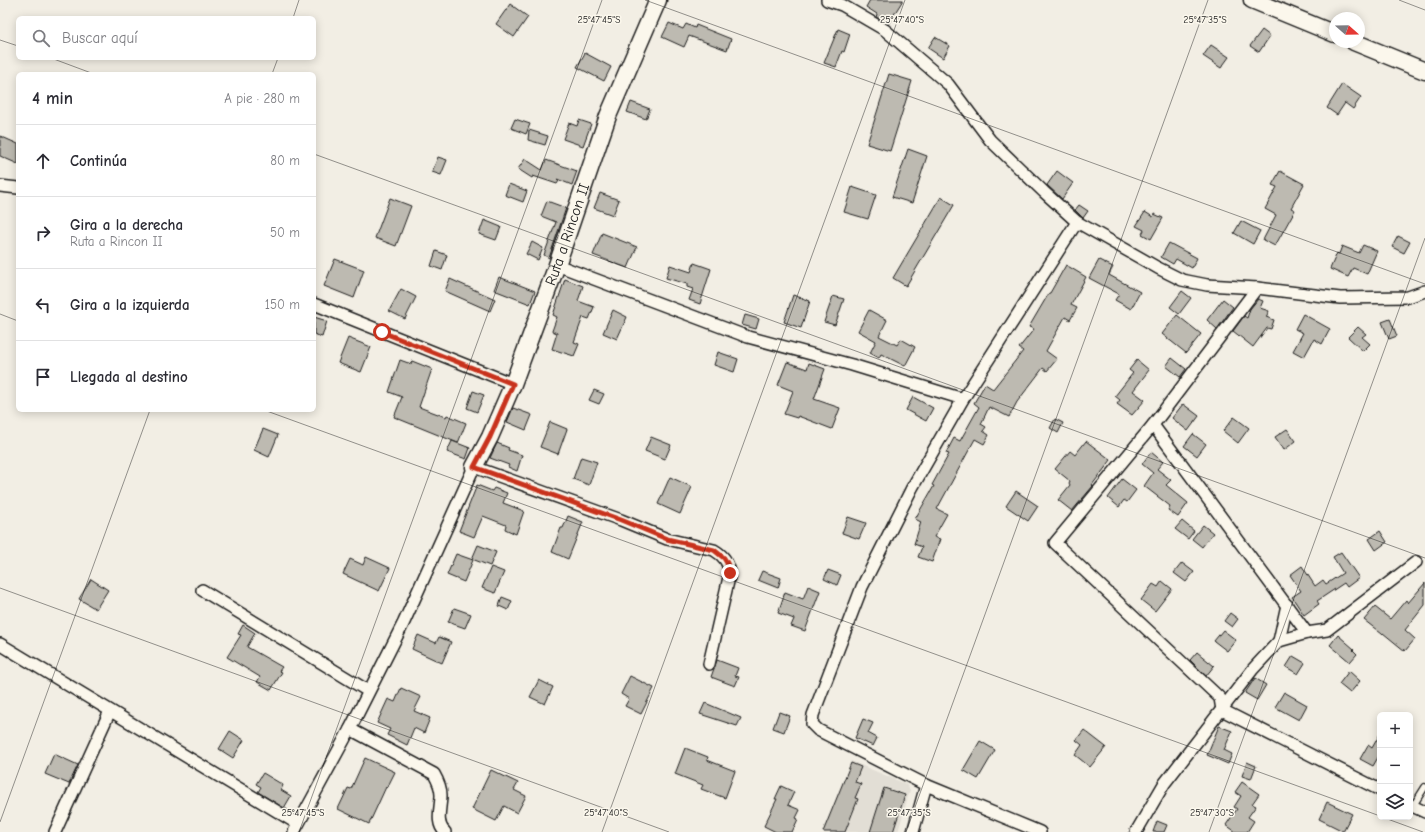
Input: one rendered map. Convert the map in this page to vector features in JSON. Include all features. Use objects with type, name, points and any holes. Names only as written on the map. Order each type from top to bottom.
[{"type":"street","name":"Ruta a Rincon II","points":[[474,467],[490,437],[513,384],[557,265],[608,116],[658,0]]},
{"type":"street","points":[[827,0],[842,5],[885,30],[948,84],[990,140],[1076,222],[1182,280],[1207,285],[1257,288],[1340,298],[1408,297],[1425,291]]},
{"type":"street","points":[[1252,0],[1329,32]]},
{"type":"street","points":[[1365,46],[1425,71]]},
{"type":"street","points":[[0,186],[16,188]]},
{"type":"street","points":[[1040,832],[926,785],[818,730],[812,724],[813,715],[862,587],[912,488],[963,399],[1076,222]]},
{"type":"street","points":[[557,265],[748,337],[852,365],[963,399]]},
{"type":"street","points":[[1222,710],[1220,698],[1055,543],[1153,425],[1257,288]]},
{"type":"street","points":[[316,305],[513,384]]},
{"type":"street","points":[[1153,425],[1307,633]]},
{"type":"street","points":[[0,645],[110,711],[296,828],[350,729],[404,622],[474,467],[621,520],[667,539],[714,550],[720,554],[727,563],[730,573],[709,664]]},
{"type":"street","points":[[1278,641],[1307,633],[1327,630],[1416,562]]},
{"type":"street","points":[[202,590],[368,691]]},
{"type":"street","points":[[1136,832],[1164,784],[1253,668],[1278,641],[1287,606]]},
{"type":"street","points":[[1222,710],[1377,788]]},
{"type":"street","points":[[55,832],[110,711]]},
{"type":"street","points":[[350,729],[434,774],[438,781],[441,794],[439,822],[441,828],[445,832]]},
{"type":"street","points":[[913,832],[926,785]]},
{"type":"street","points":[[1413,807],[1425,812]]},
{"type":"lane","points":[[1413,803],[1425,788]]},
{"type":"shaded area","points":[[851,761],[906,784],[910,790],[898,832],[822,832]]},
{"type":"building","points":[[870,0],[903,0],[888,24],[876,17],[877,14],[866,7]]},
{"type":"building","points":[[510,4],[528,17],[514,37],[496,24]]},
{"type":"building","points":[[669,23],[683,29],[686,24],[695,28],[696,25],[731,39],[727,50],[689,36],[684,47],[662,37]]},
{"type":"building","points":[[838,29],[850,34],[844,52],[842,51],[836,67],[824,63]]},
{"type":"building","points":[[1262,30],[1270,36],[1259,52],[1250,46]]},
{"type":"building","points":[[935,37],[950,46],[943,58],[928,48]]},
{"type":"building","points":[[1211,45],[1229,57],[1221,68],[1203,56]]},
{"type":"building","points":[[585,53],[611,67],[604,81],[577,67]]},
{"type":"building","points":[[889,74],[912,81],[890,151],[867,144]]},
{"type":"building","points":[[1342,84],[1361,97],[1353,109],[1345,103],[1337,115],[1327,108]]},
{"type":"building","points":[[631,102],[650,109],[646,119],[627,112]]},
{"type":"building","points":[[515,119],[530,124],[526,134],[511,128]]},
{"type":"building","points":[[579,120],[591,124],[583,146],[563,139],[569,123],[577,126]]},
{"type":"building","points":[[529,130],[548,136],[545,145],[528,140]]},
{"type":"building","points":[[0,136],[16,143],[16,163],[0,156]]},
{"type":"building","points":[[908,149],[927,156],[912,203],[892,197]]},
{"type":"building","points":[[438,157],[447,160],[441,175],[432,172]]},
{"type":"building","points":[[525,159],[542,170],[546,160],[577,171],[572,185],[557,179],[559,181],[557,184],[533,176],[532,178],[518,169]]},
{"type":"building","points":[[1057,171],[1073,183],[1062,199],[1047,185]]},
{"type":"building","points":[[1280,171],[1304,184],[1291,208],[1295,210],[1275,246],[1263,240],[1276,215],[1265,209],[1277,187],[1272,185]]},
{"type":"building","points":[[509,184],[527,191],[523,202],[505,195]]},
{"type":"building","points":[[852,187],[876,195],[868,219],[844,212]]},
{"type":"building","points":[[600,193],[619,200],[613,215],[594,208]]},
{"type":"building","points":[[941,197],[954,205],[906,286],[893,278]]},
{"type":"building","points":[[390,198],[411,206],[396,246],[375,238]]},
{"type":"building","points":[[547,201],[566,208],[549,258],[544,255],[556,222],[541,216]]},
{"type":"building","points":[[1079,205],[1088,211],[1083,218],[1075,210]]},
{"type":"building","points":[[1145,212],[1153,217],[1154,214],[1163,218],[1151,239],[1142,234],[1144,230],[1136,226]]},
{"type":"building","points":[[484,220],[501,227],[496,240],[479,234]]},
{"type":"building","points":[[1241,221],[1260,231],[1253,244],[1234,233]]},
{"type":"building","points":[[602,233],[637,247],[628,268],[593,255]]},
{"type":"building","points":[[1398,236],[1410,242],[1404,253],[1392,247]]},
{"type":"building","points":[[532,242],[543,248],[538,260],[526,254]]},
{"type":"building","points":[[1169,243],[1197,258],[1192,268],[1176,259],[1173,264],[1161,257]]},
{"type":"building","points":[[1363,245],[1377,251],[1367,274],[1353,268],[1348,277],[1330,269],[1342,246],[1359,253]]},
{"type":"building","points":[[436,251],[447,255],[442,270],[431,266]]},
{"type":"building","points":[[335,259],[364,270],[354,298],[324,286]]},
{"type":"building","points":[[1099,260],[1113,267],[1109,275],[1140,292],[1131,309],[1115,300],[1119,294],[1089,278]]},
{"type":"building","points":[[694,263],[711,269],[700,304],[689,300],[693,289],[687,287],[687,284],[666,278],[670,265],[691,272]]},
{"type":"building","points":[[1066,265],[1086,277],[1071,305],[1077,308],[1070,320],[1065,317],[1046,351],[1057,359],[1047,371],[1043,368],[1017,402],[1009,417],[989,407],[981,424],[986,427],[983,431],[989,435],[984,444],[975,439],[937,509],[947,514],[934,537],[940,539],[932,562],[918,557],[922,547],[914,544],[921,522],[915,519],[934,486],[932,485],[949,454],[946,453],[954,438],[960,441],[979,407],[974,403],[985,384],[993,389],[1023,351],[1019,348],[1034,329],[1029,327]]},
{"type":"building","points":[[499,277],[535,291],[530,304],[494,290]]},
{"type":"building","points":[[450,279],[495,299],[490,311],[445,291]]},
{"type":"building","points":[[565,279],[583,286],[578,301],[594,307],[589,319],[583,317],[574,342],[579,344],[574,356],[552,349],[557,333],[552,331],[557,317],[553,315]]},
{"type":"building","points":[[401,289],[416,297],[405,319],[389,311]]},
{"type":"building","points":[[1182,291],[1191,298],[1179,314],[1170,307]]},
{"type":"building","points":[[793,295],[810,301],[801,328],[784,322]]},
{"type":"building","points":[[833,296],[844,299],[835,325],[824,322]]},
{"type":"building","points":[[1223,299],[1233,307],[1217,329],[1207,320]]},
{"type":"building","points":[[1258,299],[1263,301],[1260,308],[1269,311],[1266,317],[1274,320],[1271,329],[1267,328],[1253,347],[1233,331],[1244,316],[1247,318],[1250,309]]},
{"type":"building","points":[[613,310],[627,317],[617,339],[603,333]]},
{"type":"building","points":[[869,310],[887,320],[879,336],[897,345],[901,339],[915,347],[905,366],[881,354],[879,358],[870,353],[876,341],[858,331]]},
{"type":"building","points":[[1303,314],[1330,329],[1322,344],[1314,339],[1304,357],[1293,351],[1303,333],[1295,329]]},
{"type":"building","points":[[745,315],[759,319],[756,329],[742,325]]},
{"type":"building","points":[[1177,315],[1201,334],[1186,353],[1162,334]]},
{"type":"building","points":[[316,318],[327,321],[322,337],[316,335]]},
{"type":"building","points":[[1390,319],[1397,336],[1389,339],[1382,322]]},
{"type":"building","points":[[1358,327],[1366,334],[1362,337],[1370,344],[1363,351],[1348,337]]},
{"type":"building","points":[[348,338],[371,347],[361,372],[338,363]]},
{"type":"building","points":[[718,352],[738,359],[734,372],[714,365]]},
{"type":"building","points":[[1172,358],[1186,369],[1180,377],[1166,366]]},
{"type":"building","points":[[400,360],[411,364],[412,361],[432,369],[419,407],[446,417],[447,415],[466,423],[458,443],[394,417],[402,397],[389,392]]},
{"type":"building","points":[[1137,360],[1149,370],[1133,391],[1145,400],[1132,415],[1117,404],[1120,400],[1115,396],[1133,373],[1129,370]]},
{"type":"building","points":[[787,362],[807,369],[809,363],[825,369],[814,399],[840,408],[832,429],[798,416],[797,418],[784,414],[793,391],[778,385]]},
{"type":"building","points":[[594,390],[604,394],[599,404],[589,400]]},
{"type":"building","points":[[473,391],[484,395],[477,412],[467,408]]},
{"type":"building","points":[[913,397],[933,408],[926,421],[906,410]]},
{"type":"building","points":[[1183,404],[1199,416],[1188,431],[1172,418]]},
{"type":"building","points":[[513,408],[532,415],[526,430],[507,422]]},
{"type":"building","points":[[1234,417],[1249,428],[1238,443],[1223,431]]},
{"type":"building","points":[[1055,419],[1063,423],[1058,433],[1050,428]]},
{"type":"building","points":[[550,422],[567,429],[558,454],[540,447]]},
{"type":"building","points":[[263,429],[278,435],[269,457],[254,450]]},
{"type":"building","points":[[1287,429],[1296,441],[1284,450],[1275,437]]},
{"type":"building","points":[[1193,434],[1206,444],[1197,456],[1184,446]]},
{"type":"building","points":[[651,437],[671,445],[665,459],[645,451]]},
{"type":"building","points":[[452,441],[470,448],[466,459],[447,452]]},
{"type":"building","points":[[1086,441],[1111,460],[1092,485],[1093,486],[1072,511],[1058,500],[1070,485],[1070,481],[1055,469],[1070,451],[1075,455]]},
{"type":"building","points":[[497,443],[509,448],[508,450],[522,455],[517,471],[508,467],[509,465],[490,458]]},
{"type":"building","points":[[1151,452],[1163,462],[1157,469],[1171,480],[1166,485],[1188,503],[1178,517],[1168,510],[1170,506],[1144,486],[1153,473],[1142,464]]},
{"type":"building","points":[[581,457],[597,462],[589,485],[573,479]]},
{"type":"building","points":[[670,477],[692,487],[680,514],[658,504]]},
{"type":"building","points":[[1122,479],[1136,490],[1127,502],[1124,500],[1119,507],[1108,498]]},
{"type":"building","points":[[477,485],[492,491],[494,488],[507,493],[503,503],[524,511],[516,534],[505,529],[506,525],[483,516],[474,537],[459,531]]},
{"type":"building","points":[[1016,491],[1038,506],[1028,521],[1006,506]]},
{"type":"building","points":[[568,516],[583,522],[568,559],[552,552],[561,528],[563,528]]},
{"type":"building","points":[[848,517],[866,523],[859,539],[842,533]]},
{"type":"building","points":[[1182,521],[1194,531],[1188,539],[1175,529]]},
{"type":"building","points":[[1203,525],[1213,533],[1202,547],[1192,539]]},
{"type":"building","points":[[1380,531],[1387,542],[1376,550],[1369,539]]},
{"type":"building","points":[[478,545],[496,552],[490,566],[472,559]]},
{"type":"building","points":[[1341,552],[1359,578],[1347,587],[1344,583],[1317,601],[1319,604],[1304,615],[1292,597],[1301,591],[1290,575],[1302,566],[1315,586],[1323,580],[1326,584],[1343,573],[1333,557]]},
{"type":"building","points":[[456,554],[473,560],[464,582],[447,575]]},
{"type":"building","points":[[366,557],[390,568],[379,591],[343,574],[350,559],[363,565]]},
{"type":"building","points":[[1182,563],[1194,572],[1186,582],[1174,573]]},
{"type":"building","points":[[491,567],[504,572],[495,593],[482,588]]},
{"type":"building","points":[[828,570],[841,575],[837,585],[824,579]]},
{"type":"building","points":[[762,571],[781,578],[778,588],[758,580]]},
{"type":"building","points":[[91,579],[108,590],[96,609],[79,599]]},
{"type":"building","points":[[1162,581],[1172,589],[1155,611],[1141,600],[1153,584],[1158,587]]},
{"type":"building","points":[[1425,583],[1425,605],[1405,630],[1415,639],[1405,651],[1364,620],[1375,607],[1390,619],[1406,600],[1408,603]]},
{"type":"building","points":[[808,586],[820,591],[805,631],[791,626],[794,619],[778,613],[785,592],[803,599]]},
{"type":"building","points":[[502,597],[512,601],[508,610],[499,606]]},
{"type":"building","points":[[454,608],[471,614],[465,628],[448,622]]},
{"type":"building","points":[[1230,613],[1238,619],[1232,627],[1224,621]]},
{"type":"building","points":[[243,625],[255,633],[247,647],[282,667],[279,671],[282,672],[271,690],[257,682],[260,677],[227,657],[241,635],[238,634]]},
{"type":"building","points":[[1223,630],[1236,640],[1227,651],[1214,641]]},
{"type":"building","points":[[418,635],[436,643],[439,637],[451,642],[442,663],[412,649]]},
{"type":"building","points":[[1338,635],[1354,649],[1353,650],[1357,654],[1350,662],[1330,645]]},
{"type":"building","points":[[1197,652],[1214,666],[1206,676],[1190,660]]},
{"type":"building","points":[[1293,656],[1305,663],[1298,674],[1286,667]]},
{"type":"building","points":[[717,660],[738,668],[735,676],[739,677],[735,686],[711,677]]},
{"type":"building","points":[[1349,671],[1360,681],[1350,693],[1339,684]]},
{"type":"building","points":[[630,676],[654,688],[641,714],[625,706],[629,699],[621,694]]},
{"type":"building","points":[[1255,678],[1266,685],[1257,700],[1245,693]]},
{"type":"building","points":[[539,680],[553,687],[545,704],[530,697]]},
{"type":"building","points":[[401,688],[421,697],[414,711],[430,718],[424,733],[414,728],[407,745],[387,735],[390,729],[377,723],[388,699],[395,702]]},
{"type":"building","points":[[1284,692],[1307,705],[1299,720],[1275,707]]},
{"type":"building","points":[[705,703],[741,718],[737,726],[700,714]]},
{"type":"building","points":[[779,712],[790,716],[784,732],[773,728]]},
{"type":"building","points":[[863,719],[873,723],[868,733],[877,738],[873,746],[855,738]]},
{"type":"building","points":[[1219,726],[1232,731],[1224,750],[1232,754],[1228,764],[1207,755]]},
{"type":"building","points":[[1084,730],[1106,747],[1090,767],[1075,755],[1082,745],[1076,740]]},
{"type":"building","points":[[230,731],[244,740],[233,758],[219,749]]},
{"type":"building","points":[[1377,739],[1377,759],[1373,766],[1360,759],[1368,745],[1372,748]]},
{"type":"building","points":[[980,741],[995,750],[978,779],[963,770]]},
{"type":"building","points":[[685,748],[708,757],[707,760],[735,771],[725,798],[701,789],[703,785],[675,774]]},
{"type":"building","points":[[54,754],[78,765],[69,784],[45,774]]},
{"type":"building","points":[[365,758],[395,772],[387,788],[386,787],[369,824],[338,809],[348,788],[351,789]]},
{"type":"building","points":[[1247,762],[1256,766],[1251,779],[1242,776]]},
{"type":"building","points":[[851,763],[861,767],[855,782],[861,784],[855,798],[858,799],[845,832],[823,832]]},
{"type":"building","points":[[491,770],[518,783],[514,790],[526,796],[517,813],[504,806],[496,821],[472,809]]},
{"type":"building","points":[[263,773],[283,785],[281,790],[291,796],[284,808],[258,792],[261,787],[256,784]]},
{"type":"building","points":[[1242,782],[1259,794],[1252,804],[1256,806],[1248,817],[1254,821],[1247,832],[1236,832],[1226,825],[1237,809],[1234,807],[1241,796],[1235,792]]},
{"type":"building","points":[[781,786],[794,792],[788,805],[800,810],[792,832],[776,832],[764,826],[777,799],[775,799]]},
{"type":"building","points":[[884,788],[905,795],[893,832],[870,832]]},
{"type":"building","points":[[1327,802],[1352,814],[1343,831],[1319,819]]},
{"type":"building","points":[[1157,821],[1167,825],[1164,832],[1153,832]]},
{"type":"route","points":[[382,332],[513,384],[490,437],[474,467],[621,520],[667,539],[714,550],[724,558],[730,573]]}]
